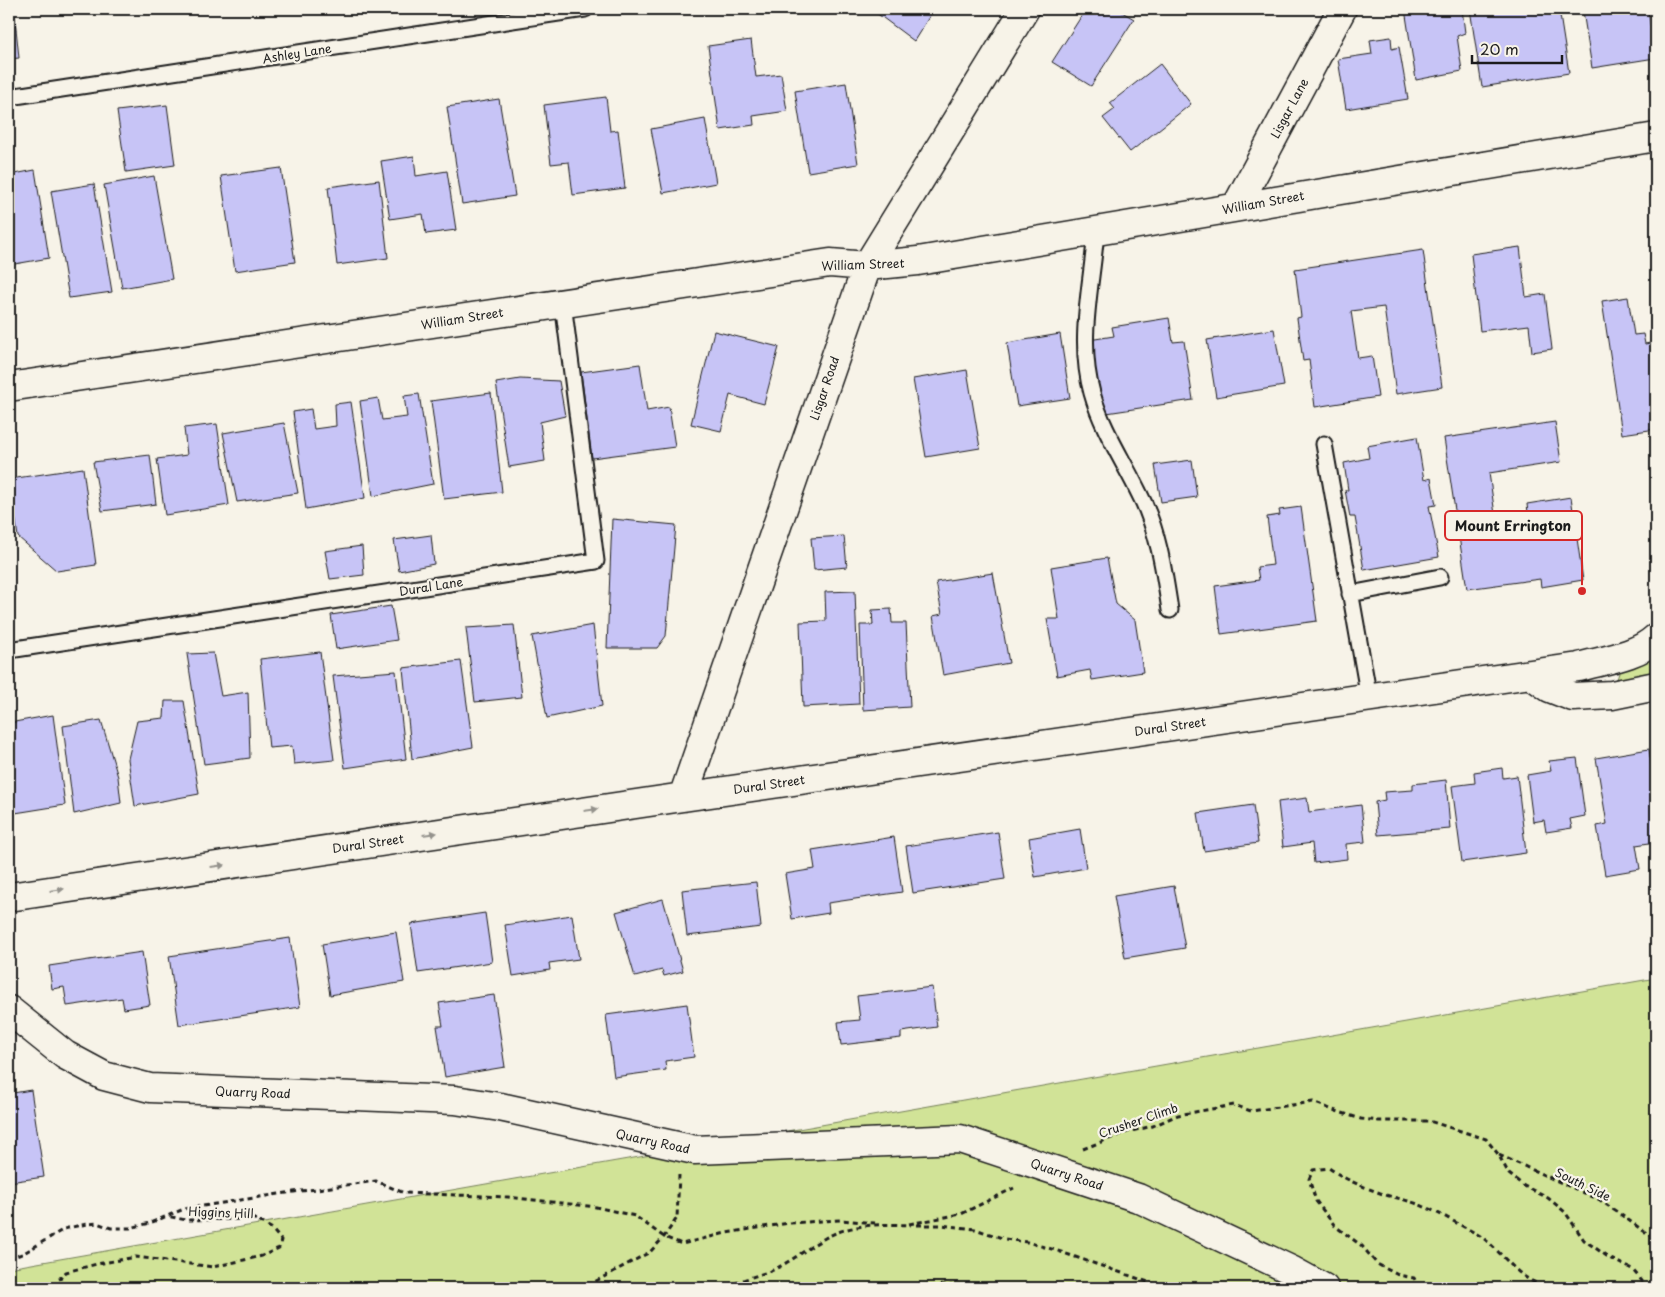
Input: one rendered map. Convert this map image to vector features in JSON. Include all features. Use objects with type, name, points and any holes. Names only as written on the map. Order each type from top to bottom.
[{"type":"street","name":"Lisgar Road","points":[[683,797],[867,266],[1025,9]]},
{"type":"street","name":"Lisgar Lane","points":[[1236,207],[1342,9]]},
{"type":"street","name":"William Street","points":[[9,386],[830,263],[867,266],[918,261],[1656,137]]},
{"type":"street","name":"Dural Street","points":[[9,897],[1579,667],[1633,652],[1651,643],[1656,638]]},
{"type":"street","points":[[1530,674],[1550,688],[1573,697],[1612,695],[1656,686]]},
{"type":"street","name":"Quarry Road","points":[[9,1010],[64,1055],[104,1076],[150,1088],[456,1100],[500,1107],[695,1150],[960,1139],[1138,1198],[1324,1288]]},
{"type":"lane","name":"Ashley Lane","points":[[9,97],[585,9]]},
{"type":"lane","points":[[1096,231],[1085,330],[1086,365],[1092,393],[1103,426],[1140,494],[1161,550],[1170,610]]},
{"type":"lane","name":"Dural Lane","points":[[9,650],[596,561],[563,303]]},
{"type":"lane","points":[[1324,444],[1368,698]]},
{"type":"lane","points":[[1350,594],[1440,577]]},
{"type":"path","name":"Crusher Climb","points":[[909,1224],[961,1214],[1051,1169],[1084,1148],[1127,1132],[1153,1126],[1178,1115],[1234,1105],[1251,1111],[1313,1102],[1361,1119],[1429,1121],[1486,1139],[1498,1154],[1509,1174],[1524,1186],[1548,1198],[1565,1212],[1584,1240],[1611,1259],[1632,1269],[1642,1280],[1641,1288]]},
{"type":"path","name":"South Side","points":[[1498,1154],[1600,1200],[1648,1234],[1656,1234]]},
{"type":"path","points":[[1420,1288],[1414,1278],[1398,1275],[1377,1264],[1362,1246],[1335,1226],[1316,1202],[1309,1179],[1313,1170],[1329,1168],[1347,1180],[1383,1194],[1420,1204],[1479,1235],[1515,1269],[1534,1282],[1548,1288],[1579,1284],[1599,1288]]},
{"type":"path","points":[[167,1216],[184,1209],[376,1181],[404,1193],[508,1197],[596,1207],[636,1216],[664,1237],[682,1244],[726,1233],[789,1223],[840,1220],[941,1225],[975,1229],[1005,1239],[1027,1242],[1073,1256],[1154,1284],[1159,1288]]},
{"type":"path","points":[[578,1288],[585,1287],[650,1252],[664,1237],[677,1218],[679,1198]]},
{"type":"path","name":"Higgins Hill","points":[[9,1259],[24,1253],[64,1229],[97,1223],[111,1228],[130,1228],[167,1216],[186,1220],[256,1219],[271,1228],[282,1240],[279,1248],[262,1256],[213,1267],[136,1257],[97,1264],[66,1272],[60,1278],[65,1288]]},
{"type":"path","points":[[727,1288],[737,1282],[772,1270],[794,1259],[825,1238],[844,1230],[875,1223]]},
{"type":"path","points":[[932,1288],[941,1285],[983,1288]]},
{"type":"green space","points":[[1656,639],[1656,679],[1620,686],[1617,679],[1620,670]]},
{"type":"green space","points":[[1656,978],[1656,1288],[9,1288],[9,1268]]},
{"type":"building","points":[[9,9],[14,9],[19,58],[9,59]]},
{"type":"building","points":[[871,9],[934,9],[914,41]]},
{"type":"building","points":[[1086,9],[1117,9],[1134,19],[1091,86],[1052,62]]},
{"type":"building","points":[[1405,9],[1462,9],[1465,33],[1457,36],[1462,71],[1416,80]]},
{"type":"building","points":[[1470,9],[1559,9],[1569,73],[1482,87]]},
{"type":"building","points":[[1648,9],[1655,58],[1592,68],[1583,11]]},
{"type":"building","points":[[1391,37],[1392,49],[1399,47],[1408,99],[1346,109],[1338,59],[1372,54],[1370,40]]},
{"type":"building","points":[[751,40],[756,77],[781,74],[787,111],[753,116],[754,125],[720,130],[708,46]]},
{"type":"building","points":[[1160,64],[1191,104],[1130,152],[1103,118],[1115,109],[1110,103]]},
{"type":"building","points":[[846,83],[858,164],[808,172],[795,91]]},
{"type":"building","points":[[606,97],[610,131],[618,130],[625,188],[573,195],[569,162],[551,164],[544,105]]},
{"type":"building","points":[[499,99],[515,196],[462,204],[447,107]]},
{"type":"building","points":[[167,105],[175,165],[126,172],[117,111]]},
{"type":"building","points":[[705,119],[716,183],[663,193],[651,129]]},
{"type":"building","points":[[414,156],[416,176],[447,171],[456,230],[426,234],[423,214],[390,219],[381,161]]},
{"type":"building","points":[[281,168],[295,262],[235,271],[221,176]]},
{"type":"building","points":[[35,170],[49,258],[9,265],[9,175]]},
{"type":"building","points":[[154,176],[172,279],[122,288],[104,185]]},
{"type":"building","points":[[379,180],[388,258],[337,265],[328,187]]},
{"type":"building","points":[[94,184],[112,292],[69,298],[51,191]]},
{"type":"building","points":[[1520,247],[1526,297],[1545,294],[1552,349],[1532,352],[1529,325],[1480,331],[1471,254]]},
{"type":"building","points":[[1423,250],[1442,387],[1396,394],[1384,307],[1351,311],[1358,358],[1372,356],[1378,397],[1315,407],[1309,360],[1303,361],[1297,318],[1301,317],[1295,269]]},
{"type":"building","points":[[1628,297],[1634,335],[1643,334],[1645,344],[1656,342],[1656,429],[1622,434],[1602,301]]},
{"type":"building","points":[[1169,318],[1173,342],[1184,341],[1193,400],[1100,414],[1089,340],[1114,336],[1112,327]]},
{"type":"building","points":[[1274,329],[1284,386],[1216,397],[1207,340]]},
{"type":"building","points":[[714,331],[779,347],[764,404],[730,395],[721,431],[691,424]]},
{"type":"building","points":[[1060,334],[1070,398],[1017,406],[1007,343]]},
{"type":"building","points":[[640,364],[647,411],[669,407],[675,447],[592,458],[581,372]]},
{"type":"building","points":[[967,370],[980,448],[926,457],[913,379]]},
{"type":"building","points":[[520,379],[559,381],[565,416],[540,422],[545,461],[509,467],[496,383]]},
{"type":"building","points":[[491,393],[502,492],[444,499],[431,401]]},
{"type":"building","points":[[419,394],[433,484],[373,496],[360,401],[378,398],[382,420],[407,417],[404,396]]},
{"type":"building","points":[[351,402],[365,498],[306,509],[293,412],[311,409],[314,429],[336,426],[335,404]]},
{"type":"building","points":[[1555,422],[1561,462],[1489,473],[1498,535],[1530,530],[1527,504],[1571,497],[1583,580],[1541,587],[1540,579],[1467,589],[1444,438]]},
{"type":"building","points":[[284,423],[298,493],[237,502],[223,433]]},
{"type":"building","points":[[217,424],[229,505],[165,515],[157,459],[187,455],[184,428]]},
{"type":"building","points":[[1417,437],[1424,480],[1431,478],[1436,505],[1429,506],[1439,557],[1364,570],[1355,517],[1350,517],[1345,490],[1348,490],[1344,463],[1369,458],[1367,446]]},
{"type":"building","points":[[150,455],[156,504],[102,511],[93,462]]},
{"type":"building","points":[[1192,460],[1197,497],[1161,502],[1155,465]]},
{"type":"building","points":[[83,468],[96,565],[57,571],[18,537],[10,479]]},
{"type":"building","points":[[1301,507],[1317,621],[1221,634],[1215,586],[1259,580],[1257,567],[1273,565],[1267,517],[1280,515],[1279,510]]},
{"type":"building","points":[[612,519],[676,525],[666,636],[657,648],[607,648]]},
{"type":"building","points":[[431,535],[434,564],[399,571],[394,540]]},
{"type":"building","points":[[844,536],[847,567],[814,570],[811,538]]},
{"type":"building","points":[[362,546],[364,575],[330,579],[325,551]]},
{"type":"building","points":[[1107,558],[1116,604],[1135,620],[1143,672],[1092,680],[1090,670],[1057,676],[1047,619],[1059,619],[1051,567]]},
{"type":"building","points":[[993,573],[1009,663],[943,675],[933,616],[942,614],[936,582]]},
{"type":"building","points":[[855,591],[859,704],[803,707],[800,622],[826,621],[825,592]]},
{"type":"building","points":[[391,606],[397,640],[336,649],[331,615]]},
{"type":"building","points":[[891,609],[892,623],[906,623],[910,707],[863,710],[860,625],[873,625],[872,610]]},
{"type":"building","points":[[514,625],[522,697],[475,702],[466,628]]},
{"type":"building","points":[[593,625],[602,706],[547,718],[532,636]]},
{"type":"building","points":[[320,652],[334,760],[294,764],[292,746],[269,748],[260,659]]},
{"type":"building","points":[[213,653],[221,696],[248,692],[250,758],[204,764],[187,654]]},
{"type":"building","points":[[461,661],[473,747],[412,759],[403,668]]},
{"type":"building","points":[[396,671],[406,759],[345,768],[333,676]]},
{"type":"building","points":[[165,701],[184,701],[199,794],[135,806],[128,759],[137,721],[164,718]]},
{"type":"building","points":[[53,715],[65,805],[9,814],[9,723]]},
{"type":"building","points":[[101,720],[118,777],[121,803],[74,814],[63,726]]},
{"type":"building","points":[[1649,749],[1656,798],[1656,842],[1636,845],[1640,869],[1605,875],[1597,826],[1607,824],[1596,758]]},
{"type":"building","points":[[1577,758],[1585,816],[1570,819],[1572,828],[1546,832],[1544,820],[1533,822],[1527,775],[1551,771],[1549,761]]},
{"type":"building","points":[[1502,768],[1503,778],[1517,776],[1526,853],[1462,862],[1452,786],[1475,783],[1474,772]]},
{"type":"building","points":[[1446,780],[1450,829],[1378,835],[1375,802],[1385,800],[1384,792],[1413,790],[1413,784]]},
{"type":"building","points":[[1307,798],[1309,812],[1361,805],[1365,842],[1346,844],[1347,859],[1314,863],[1312,843],[1283,847],[1278,802]]},
{"type":"building","points":[[1253,805],[1258,843],[1204,851],[1198,813]]},
{"type":"building","points":[[1080,829],[1086,868],[1035,877],[1029,838]]},
{"type":"building","points":[[998,832],[1005,879],[913,893],[906,846]]},
{"type":"building","points":[[894,837],[902,892],[828,903],[829,913],[792,919],[785,874],[815,869],[812,850]]},
{"type":"building","points":[[756,882],[761,927],[687,936],[682,890]]},
{"type":"building","points":[[1174,886],[1185,948],[1125,958],[1114,896]]},
{"type":"building","points":[[663,899],[683,971],[664,976],[662,970],[635,977],[616,912]]},
{"type":"building","points":[[485,913],[492,962],[418,973],[411,924]]},
{"type":"building","points":[[572,915],[579,959],[549,963],[550,970],[513,976],[505,925]]},
{"type":"building","points":[[396,932],[404,982],[330,995],[322,944]]},
{"type":"building","points":[[290,938],[300,1007],[179,1025],[169,956]]},
{"type":"building","points":[[142,952],[150,1005],[124,1009],[122,998],[67,1006],[64,987],[52,989],[49,966]]},
{"type":"building","points":[[932,987],[937,1027],[901,1032],[901,1038],[841,1045],[838,1022],[860,1020],[857,996]]},
{"type":"building","points":[[494,995],[505,1067],[445,1077],[437,1026],[443,1026],[439,1003]]},
{"type":"building","points":[[687,1004],[694,1057],[665,1061],[666,1070],[614,1077],[606,1015]]},
{"type":"building","points":[[9,1069],[13,1093],[31,1090],[44,1177],[9,1182]]},
{"type":"place","name":"Mount Errington","points":[[1582,591]]}]
